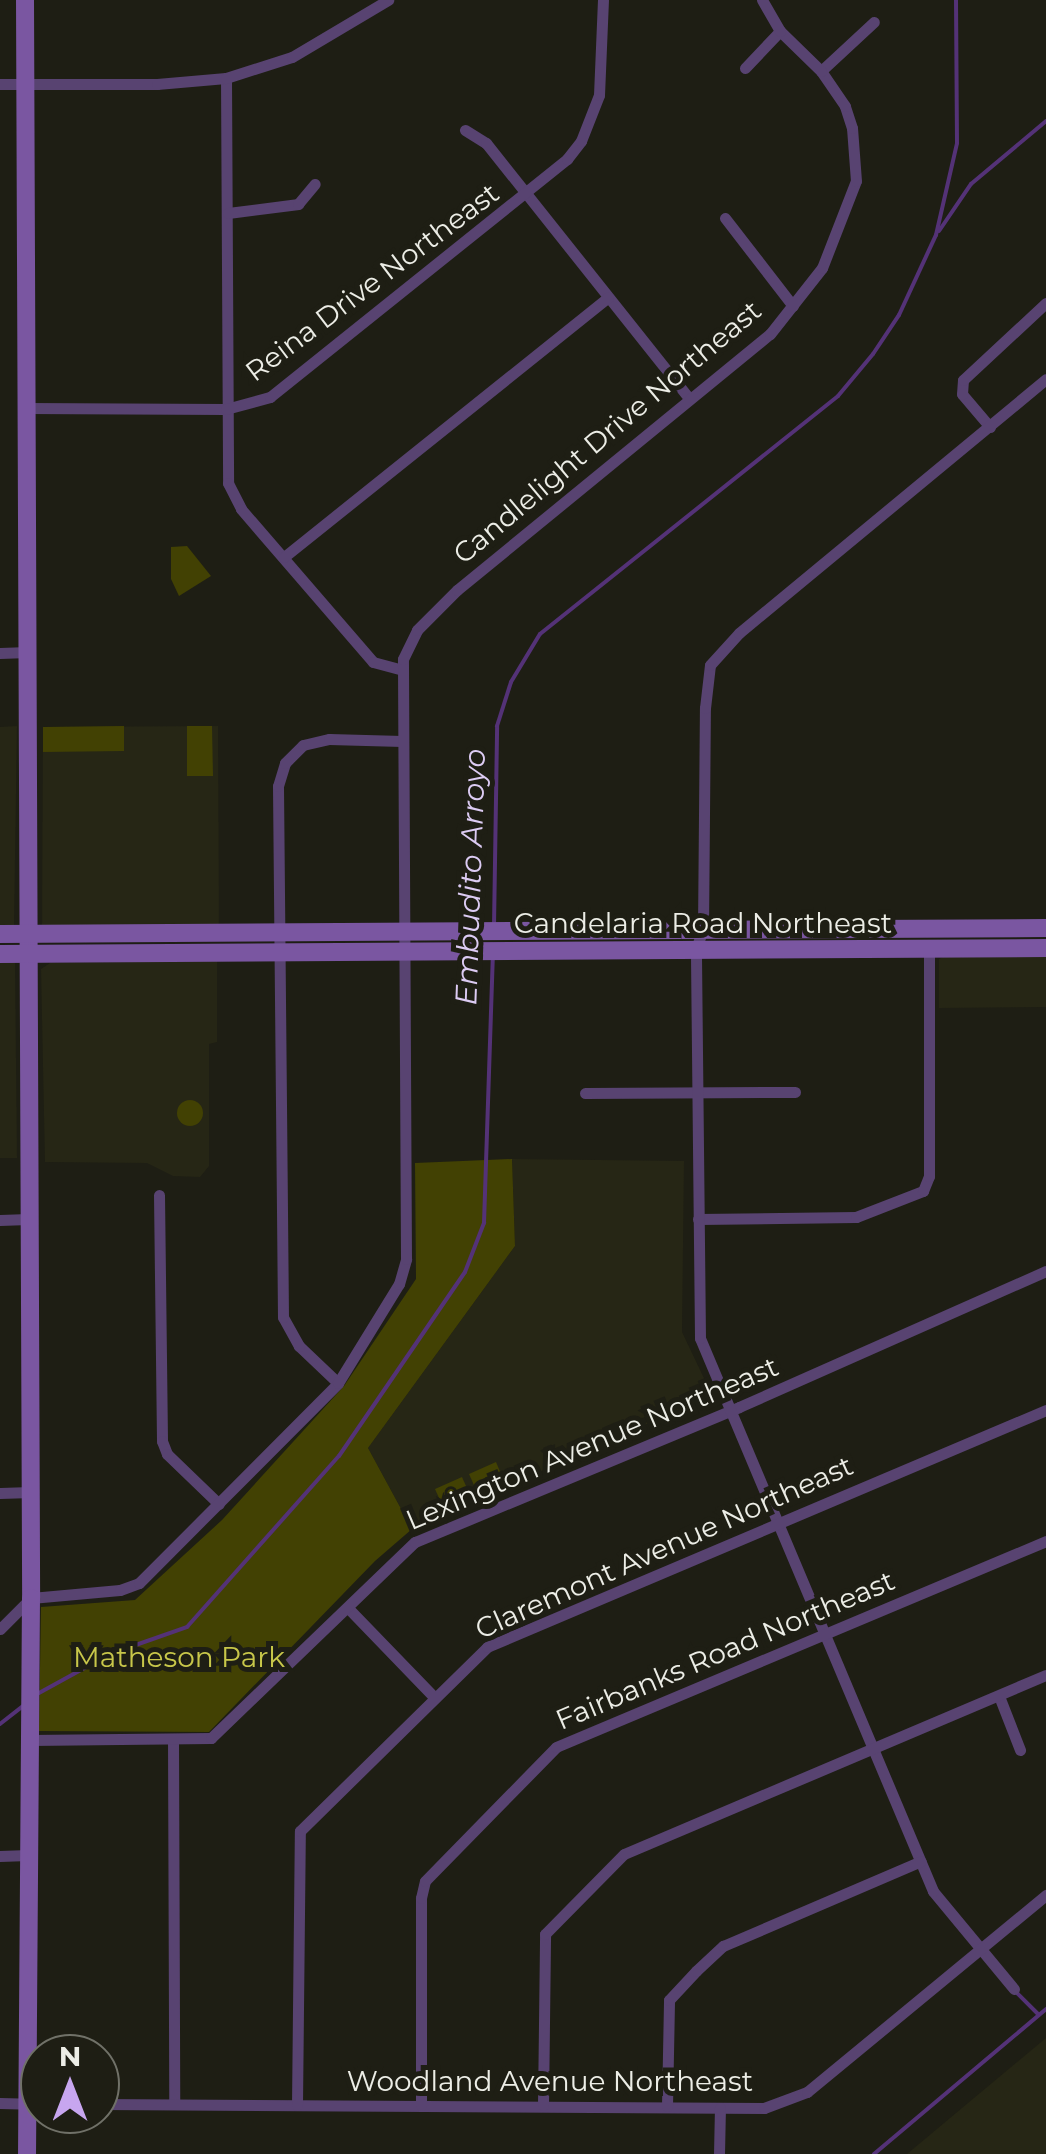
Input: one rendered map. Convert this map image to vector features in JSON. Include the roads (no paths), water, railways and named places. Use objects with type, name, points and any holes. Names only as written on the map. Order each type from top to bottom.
[{"type":"street","points":[[25,0],[31,1598],[28,1855],[32,2034]]},
{"type":"street","points":[[0,84],[157,84],[226,78],[292,57],[388,0]]},
{"type":"street","name":"Reina Drive Northeast","points":[[26,408],[226,409],[270,396],[568,159],[592,116],[602,73],[603,0]]},
{"type":"street","name":"Candlelight Drive Northeast","points":[[31,1598],[99,1593],[140,1582],[338,1383],[399,1284],[406,1259],[402,670],[412,638],[426,620],[770,334],[822,268],[856,181],[856,151],[848,117],[821,71],[780,31],[762,0]]},
{"type":"street","points":[[821,71],[874,22]]},
{"type":"street","points":[[744,68],[780,31]]},
{"type":"street","points":[[226,78],[226,471],[232,494],[373,662],[402,670]]},
{"type":"street","points":[[465,130],[486,144],[689,398]]},
{"type":"street","points":[[228,214],[298,204],[315,184]]},
{"type":"street","points":[[725,218],[793,306]]},
{"type":"street","points":[[284,558],[608,297]]},
{"type":"street","points":[[990,426],[962,394],[964,380],[1046,303]]},
{"type":"street","points":[[1014,1989],[933,1891],[698,1327],[696,949],[703,929],[705,708],[710,664],[739,633],[1046,378]]},
{"type":"street","points":[[0,653],[28,652]]},
{"type":"street","points":[[338,1383],[299,1346],[283,1317],[278,786],[285,763],[303,745],[317,740],[402,741]]},
{"type":"street","name":"Candelaria Road Northeast","points":[[0,934],[1046,928]]},
{"type":"street","points":[[698,1219],[856,1218],[923,1190],[930,1176],[929,929]]},
{"type":"street","name":"Candelaria Road Northeast","points":[[0,954],[1046,948]]},
{"type":"street","points":[[585,1093],[795,1092]]},
{"type":"street","points":[[159,1195],[162,1441],[167,1454],[219,1504]]},
{"type":"street","points":[[0,1220],[28,1219]]},
{"type":"street","name":"Lexington Avenue Northeast","points":[[30,1740],[174,1739],[219,1734],[415,1542],[730,1411],[1046,1271]]},
{"type":"street","name":"Claremont Avenue Northeast","points":[[298,2105],[300,1831],[488,1647],[1046,1410]]},
{"type":"street","points":[[0,1492],[30,1492]]},
{"type":"street","name":"Fairbanks Road Northeast","points":[[421,2106],[421,1898],[435,1867],[556,1747],[1046,1541]]},
{"type":"street","points":[[0,1629],[31,1598]]},
{"type":"street","points":[[348,1608],[435,1698]]},
{"type":"street","points":[[543,2106],[545,1934],[624,1854],[1046,1675]]},
{"type":"street","points":[[999,1696],[1020,1750]]},
{"type":"street","points":[[174,1739],[174,2104]]},
{"type":"street","points":[[0,1856],[28,1855]]},
{"type":"street","points":[[667,2106],[669,2000],[723,1946],[921,1862]]},
{"type":"street","name":"Woodland Avenue Northeast","points":[[120,2104],[764,2108],[806,2092],[1046,1895]]},
{"type":"street","points":[[720,2108],[720,2154]]},
{"type":"waterway","name":"Embudito Arroyo","points":[[494,926],[497,726],[511,682],[540,634],[838,396],[899,315],[936,235],[957,143],[956,0]]},
{"type":"waterway","points":[[939,231],[971,184],[1046,121]]},
{"type":"waterway","name":"Embudito Arroyo","points":[[39,1693],[110,1654],[187,1627],[339,1456],[465,1272],[484,1223],[493,955]]},
{"type":"waterway","name":"Embudito Arroyo","points":[[0,1724],[24,1705]]},
{"type":"waterway","points":[[1014,1990],[1039,2015]]},
{"type":"waterway","points":[[874,2154],[1046,2009]]},
{"type":"park label","name":"Matheson Park","points":[[179,1657]]}]
